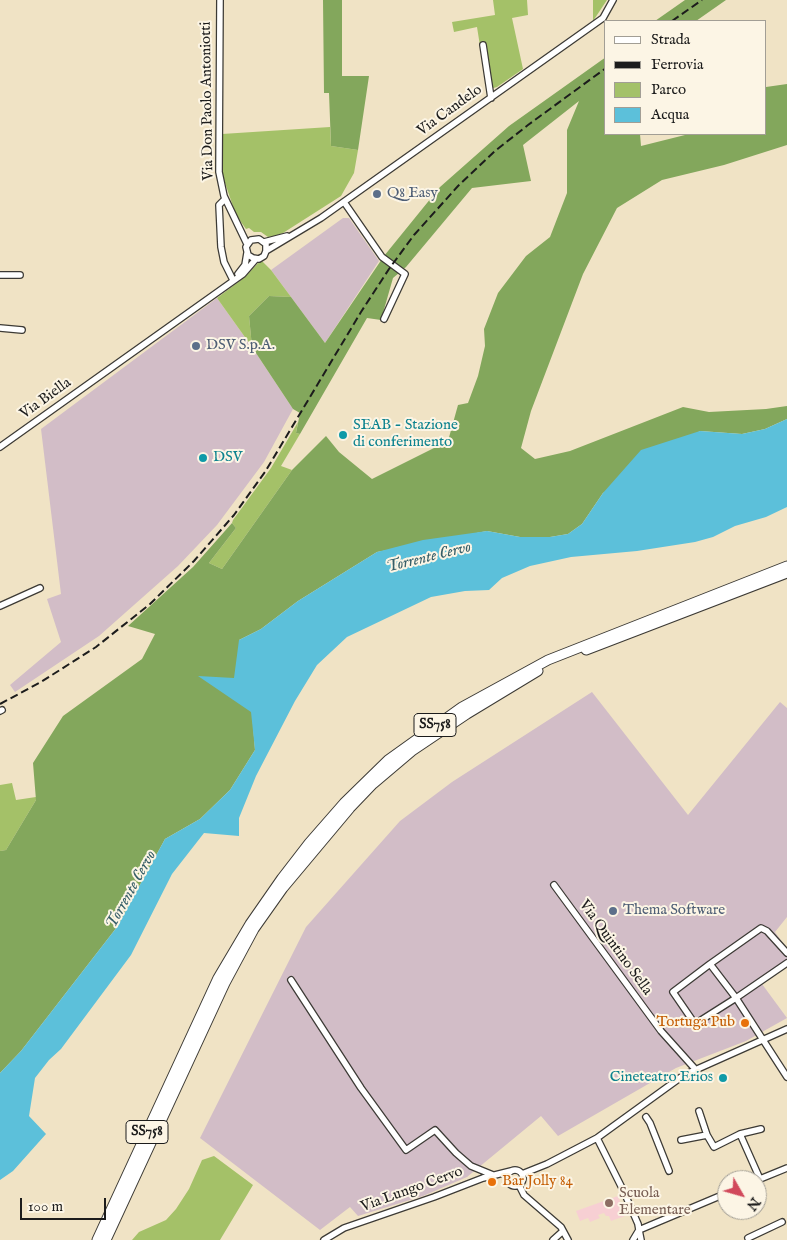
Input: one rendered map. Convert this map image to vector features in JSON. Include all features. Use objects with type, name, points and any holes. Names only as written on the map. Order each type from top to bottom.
[{"type":"highway","name":"SS758","points":[[97,1240],[214,985],[250,924],[282,878],[344,803],[382,766],[462,707],[548,660],[787,566]]},
{"type":"highway","name":"SS758","points":[[106,1240],[225,983],[254,930],[283,888],[316,846],[373,784],[412,751],[434,736],[551,663],[787,572]]},
{"type":"street","name":"Via Don Paolo Antoniotti","points":[[220,0],[219,172],[225,199],[247,244]]},
{"type":"street","name":"Via Candelo","points":[[266,251],[344,202],[603,18],[613,0]]},
{"type":"street","points":[[483,45],[491,98]]},
{"type":"street","points":[[225,199],[218,202],[221,246],[224,262],[233,280]]},
{"type":"street","points":[[344,202],[382,256],[404,274],[384,319]]},
{"type":"street","name":"Via Don Paolo Antoniotti","points":[[240,227],[256,238]]},
{"type":"street","name":"Via Candelo","points":[[264,242],[294,234]]},
{"type":"street","points":[[256,238],[264,242],[266,251],[264,256],[256,259],[243,274],[233,280],[247,260],[247,244],[256,238]]},
{"type":"street","points":[[247,252],[250,257],[256,259]]},
{"type":"street","points":[[0,275],[20,275]]},
{"type":"street","name":"Via Biella","points":[[0,447],[233,280]]},
{"type":"street","points":[[0,328],[22,330]]},
{"type":"street","points":[[0,606],[40,588]]},
{"type":"street","name":"Via Quintino Sella","points":[[554,885],[661,1031],[696,1070]]},
{"type":"street","name":"Via Quintino Sella","points":[[787,953],[767,930],[761,928],[673,992],[695,1024],[787,964]]},
{"type":"street","points":[[710,964],[736,998],[787,1078]]},
{"type":"street","points":[[291,980],[361,1088],[406,1150],[435,1130],[471,1166],[493,1175]]},
{"type":"street","points":[[522,1174],[547,1164],[597,1138],[684,1075],[787,1029]]},
{"type":"street","points":[[699,1111],[707,1135],[714,1147],[740,1134],[761,1129]]},
{"type":"street","points":[[646,1117],[668,1171]]},
{"type":"street","points":[[740,1134],[755,1170]]},
{"type":"street","points":[[681,1140],[707,1135]]},
{"type":"street","points":[[597,1138],[638,1224],[641,1240]]},
{"type":"street","points":[[767,1177],[787,1168]]},
{"type":"street","points":[[508,1182],[507,1177],[511,1171],[516,1170],[522,1174]]},
{"type":"street","name":"Via Lungo Cervo","points":[[324,1240],[344,1228],[493,1175],[511,1171]]},
{"type":"street","points":[[501,1173],[514,1186],[522,1181],[522,1174]]},
{"type":"street","points":[[519,1184],[524,1194],[563,1231],[568,1240]]},
{"type":"street","points":[[633,1240],[638,1230],[717,1197]]},
{"type":"street","points":[[747,1239],[782,1222]]},
{"type":"street","points":[[553,1240],[563,1231]]},
{"type":"shaded area","points":[[343,218],[349,218],[379,261],[325,343],[271,270]]},
{"type":"shaded area","name":"DSV S.p.A.","points":[[217,298],[293,409],[264,462],[217,525],[178,566],[99,636],[15,692],[10,685],[61,642],[47,599],[61,594],[41,429]]},
{"type":"shaded area","points":[[592,692],[688,815],[780,702],[787,708],[787,917],[775,932],[787,949],[787,965],[762,984],[787,1018],[746,1041],[676,1068],[558,1136],[541,1116],[467,1177],[423,1196],[358,1216],[350,1207],[320,1230],[200,1138],[306,927],[400,821],[452,782]]},
{"type":"shaded area","name":"Scuola Elementare","points":[[618,1196],[625,1216],[611,1221],[609,1216],[606,1216],[604,1213],[598,1215],[600,1218],[590,1222],[588,1218],[580,1221],[576,1211]]},
{"type":"green space","points":[[323,0],[342,0],[342,76],[369,76],[358,150],[331,146],[329,93],[324,93]]},
{"type":"green space","points":[[493,0],[527,0],[528,15],[512,18],[523,69],[497,87],[487,90],[477,27],[454,32],[452,22],[495,15]]},
{"type":"green space","points":[[593,0],[607,0],[593,21]]},
{"type":"green space","points":[[685,0],[726,0],[697,20],[656,20]]},
{"type":"green space","points":[[604,58],[604,135],[640,135],[641,146],[685,135],[767,135],[767,87],[787,84],[787,145],[724,165],[662,180],[617,208],[583,274],[531,411],[521,448],[535,459],[570,451],[683,407],[709,412],[787,406],[787,419],[765,429],[742,434],[700,431],[603,493],[582,524],[568,534],[550,537],[520,537],[487,531],[377,552],[298,601],[261,629],[239,640],[252,712],[255,750],[230,790],[200,819],[165,839],[117,927],[21,1051],[0,1073],[0,851],[6,850],[36,800],[33,763],[63,716],[142,659],[155,634],[128,626],[193,567],[232,523],[236,528],[209,563],[222,569],[292,470],[326,436],[339,452],[372,479],[448,441],[458,405],[468,403],[478,376],[485,346],[484,329],[498,293],[526,256],[550,237],[567,193],[567,130],[579,101],[523,145],[531,181],[472,188],[406,267],[393,278],[381,320],[367,318],[300,434],[296,433],[300,413],[293,409],[252,347],[249,316],[269,296],[291,297],[325,343],[384,256],[440,187],[509,126]]},
{"type":"green space","points":[[330,127],[331,146],[358,150],[354,173],[341,196],[283,233],[275,236],[268,237],[261,232],[254,232],[249,228],[246,229],[236,215],[224,180],[222,172],[222,134]]},
{"type":"green space","points":[[262,261],[291,297],[269,296],[249,316],[252,347],[217,298],[245,277]]},
{"type":"green space","points":[[298,422],[296,433],[300,434],[281,466],[292,470],[222,569],[209,563],[236,528],[232,523],[233,520],[271,468]]},
{"type":"green space","points":[[12,783],[16,800],[36,797],[36,800],[6,850],[0,851],[0,785]]},
{"type":"green space","points":[[214,1156],[253,1185],[220,1240],[132,1240],[139,1232],[166,1220],[189,1189],[202,1160]]},
{"type":"water","name":"Torrente Cervo","points":[[787,419],[787,507],[766,517],[735,526],[713,537],[695,542],[637,551],[571,557],[530,566],[502,578],[489,590],[465,591],[431,597],[347,637],[317,665],[295,701],[256,776],[239,818],[239,836],[204,833],[172,874],[131,955],[61,1049],[49,1060],[35,1078],[29,1116],[46,1134],[13,1171],[0,1180],[0,1073],[21,1051],[117,927],[165,839],[200,819],[230,790],[255,750],[251,712],[198,676],[234,678],[239,640],[261,629],[298,601],[377,552],[423,540],[487,531],[520,537],[550,537],[568,534],[582,524],[603,493],[641,450],[700,431],[742,434],[765,429]]},
{"type":"railway","points":[[673,20],[702,0]]},
{"type":"railway","points":[[0,704],[41,682],[96,647],[150,604],[194,561],[234,515],[265,472],[361,312],[414,235],[458,186],[495,151],[604,69]]},
{"type":"place","name":"Q8 Easy","points":[[377,194]]},
{"type":"place","name":"DSV S.p.A.","points":[[196,346]]},
{"type":"place","name":"SEAB - Stazione di conferimento","points":[[343,435]]},
{"type":"place","name":"DSV","points":[[203,458]]},
{"type":"place","name":"Thema Software","points":[[613,911]]},
{"type":"place","name":"Tortuga Pub","points":[[745,1023]]},
{"type":"place","name":"Cineteatro Erios","points":[[723,1078]]},
{"type":"place","name":"Bar Jolly 84","points":[[492,1182]]},
{"type":"place","name":"Scuola Elementare","points":[[609,1203]]}]
